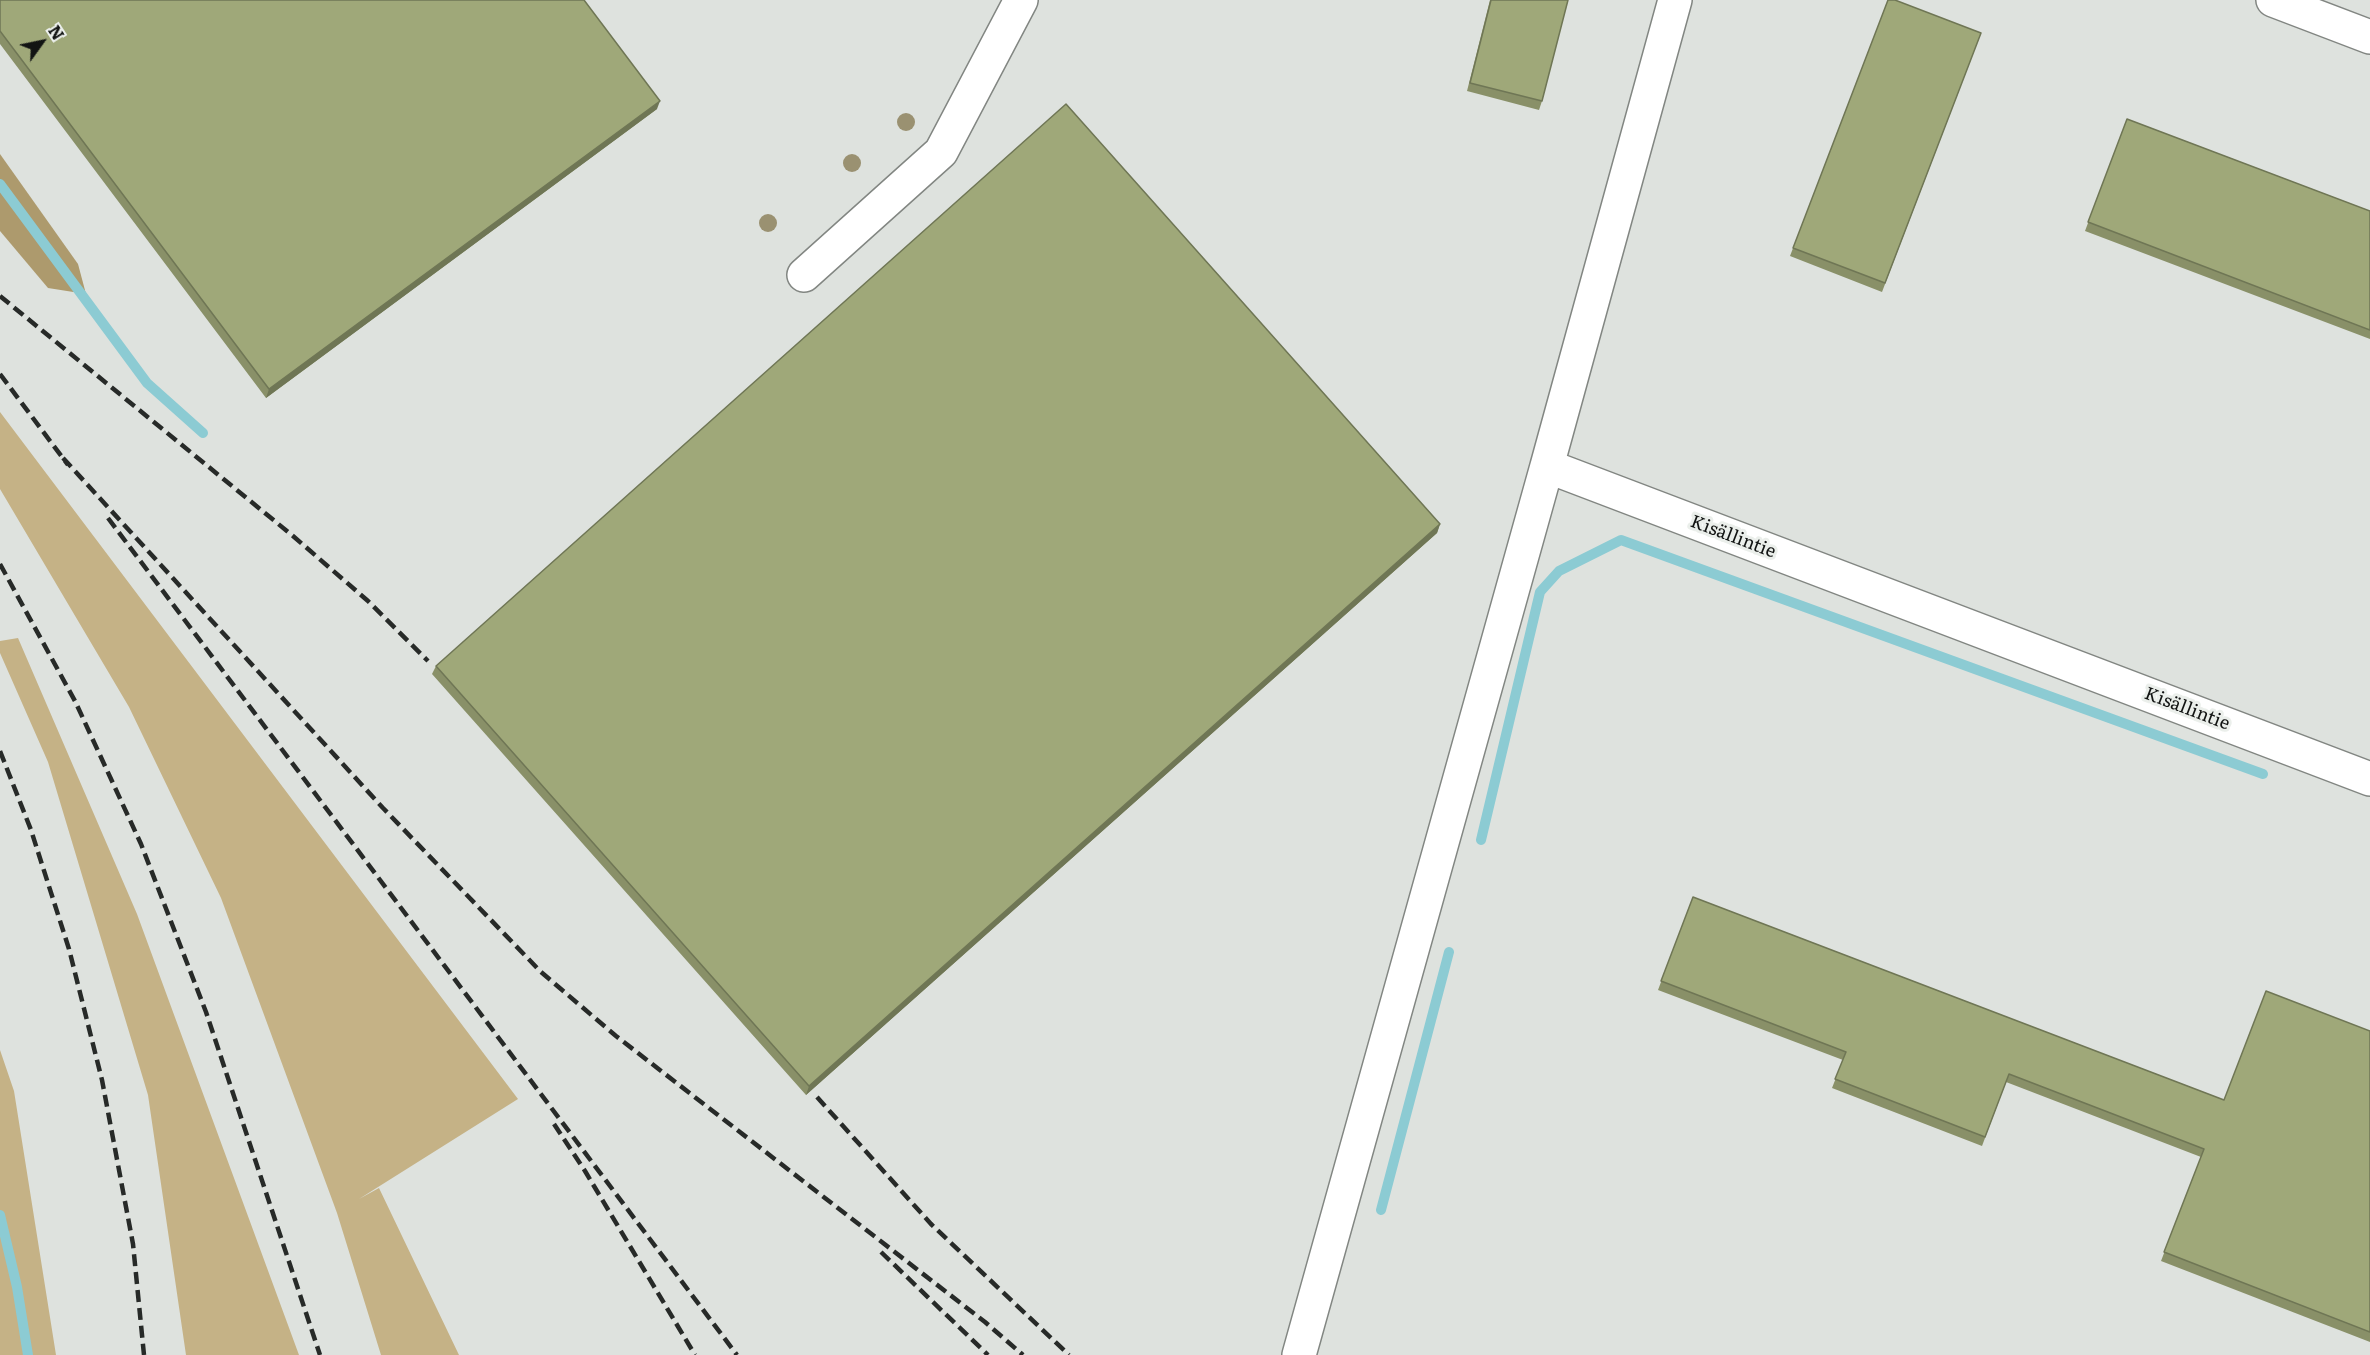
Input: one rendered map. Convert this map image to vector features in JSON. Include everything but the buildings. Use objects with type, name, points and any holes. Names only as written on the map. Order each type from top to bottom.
[{"type":"street","points":[[804,275],[941,152],[1021,0]]},
{"type":"street","points":[[1299,1355],[1548,466],[1675,0]]},
{"type":"street","points":[[2273,0],[2370,37]]},
{"type":"street","name":"Kisällintie","points":[[1548,466],[2370,779]]},
{"type":"shaded area","points":[[0,154],[78,264],[86,294],[48,288],[0,231]]},
{"type":"shaded area","points":[[0,412],[518,1099],[359,1199],[379,1188],[459,1355],[381,1355],[337,1213],[221,898],[129,707],[0,489]]},
{"type":"shaded area","points":[[18,638],[137,914],[299,1355],[186,1355],[148,1095],[48,762],[0,653],[0,641]]},
{"type":"shaded area","points":[[0,1050],[14,1091],[56,1355],[0,1355]]},
{"type":"waterway","points":[[0,184],[147,383],[203,433]]},
{"type":"waterway","points":[[1481,840],[1540,592],[1559,571],[1621,540],[2263,774]]},
{"type":"waterway","points":[[1381,1210],[1449,952]]},
{"type":"waterway","points":[[0,1215],[17,1287],[28,1355]]},
{"type":"railway","points":[[0,296],[293,536],[368,601],[428,661]]},
{"type":"railway","points":[[0,374],[68,465]]},
{"type":"railway","points":[[63,458],[383,808],[541,972],[616,1036],[985,1322],[1023,1355]]},
{"type":"railway","points":[[108,518],[737,1355]]},
{"type":"railway","points":[[0,564],[75,701],[141,844],[206,1012],[320,1355]]},
{"type":"railway","points":[[0,751],[31,830],[69,949],[102,1080],[133,1244],[144,1355]]},
{"type":"railway","points":[[817,1097],[931,1224],[1069,1355]]},
{"type":"railway","points":[[554,1124],[585,1171],[695,1355]]},
{"type":"railway","points":[[881,1252],[988,1355]]}]
